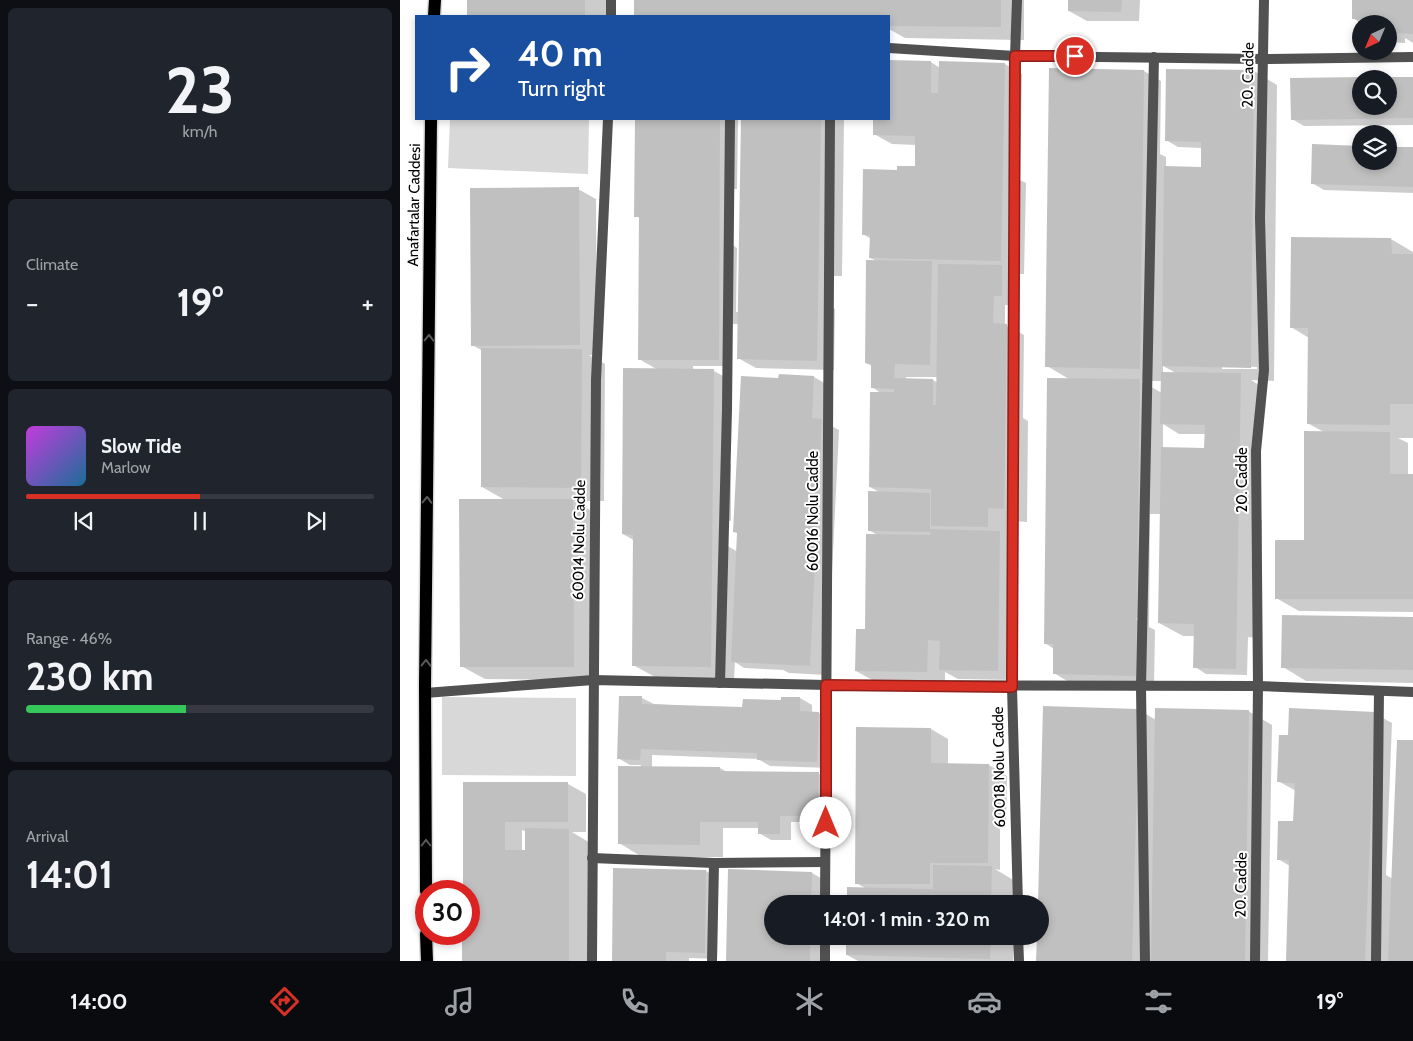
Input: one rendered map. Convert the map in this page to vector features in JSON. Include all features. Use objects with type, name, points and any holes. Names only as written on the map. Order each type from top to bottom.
[{"type":"main road","points":[[434,15],[435,0]]},
{"type":"main road","name":"Anafartalar Caddesi","points":[[426,880],[425,693],[431,120]]},
{"type":"main road","points":[[426,945],[427,961]]},
{"type":"street","points":[[611,0],[611,15]]},
{"type":"street","name":"60018 Nolu Cadde","points":[[1017,0],[1015,56],[1012,687],[1018,895]]},
{"type":"street","name":"20. Cadde","points":[[1255,961],[1258,686],[1256,451],[1264,370],[1260,218],[1264,0]]},
{"type":"street","points":[[890,48],[1015,56],[1263,59],[1413,57]]},
{"type":"street","points":[[1145,961],[1141,687],[1154,57]]},
{"type":"street","name":"60014 Nolu Cadde","points":[[592,961],[596,380],[608,120]]},
{"type":"street","points":[[720,683],[727,409],[730,120]]},
{"type":"street","name":"60016 Nolu Cadde","points":[[825,895],[830,120]]},
{"type":"street","points":[[425,693],[593,680],[1012,687],[1258,686],[1413,692]]},
{"type":"street","points":[[1376,961],[1379,691]]},
{"type":"street","points":[[592,858],[714,863],[825,862]]},
{"type":"street","points":[[712,961],[714,863]]},
{"type":"street","points":[[824,961],[825,945]]},
{"type":"street","points":[[1018,945],[1019,961]]},
{"type":"shaded area","points":[[450,120],[589,120],[588,174],[448,168]]},
{"type":"shaded area","points":[[442,697],[576,698],[576,776],[442,775]]},
{"type":"building","points":[[467,0],[585,0],[585,15],[467,15]]},
{"type":"building","points":[[634,0],[1001,0],[1001,27],[890,26],[890,15],[634,15]]},
{"type":"building","points":[[1068,0],[1122,0],[1121,12],[1068,11]]},
{"type":"building","points":[[1352,0],[1413,0],[1413,34],[1398,33],[1398,15],[1352,15]]},
{"type":"building","points":[[890,60],[931,61],[931,93],[938,93],[939,61],[1005,63],[1001,261],[869,258],[870,235],[862,235],[863,169],[897,170],[897,166],[915,166],[915,136],[873,135],[873,120],[890,120]]},
{"type":"building","points":[[1049,68],[1144,70],[1140,369],[1045,367]]},
{"type":"building","points":[[1166,69],[1254,70],[1251,368],[1162,366],[1164,166],[1201,167],[1201,142],[1165,141]]},
{"type":"building","points":[[1352,77],[1352,115],[1397,115],[1397,77],[1413,77],[1413,118],[1291,120],[1290,78]]},
{"type":"building","points":[[635,120],[720,120],[719,360],[638,360],[639,217],[634,217]]},
{"type":"building","points":[[741,120],[821,120],[817,361],[737,359]]},
{"type":"building","points":[[1312,144],[1352,146],[1352,170],[1397,170],[1397,147],[1413,147],[1413,187],[1311,184]]},
{"type":"building","points":[[579,187],[580,345],[471,346],[470,188]]},
{"type":"building","points":[[1291,237],[1391,238],[1392,254],[1413,254],[1413,404],[1390,404],[1390,425],[1307,424],[1308,328],[1290,328]]},
{"type":"building","points":[[866,260],[932,261],[930,365],[895,364],[894,378],[933,379],[933,405],[936,405],[938,264],[1002,265],[1002,296],[994,296],[993,323],[1007,324],[1004,509],[988,508],[988,527],[931,526],[931,489],[869,487],[870,392],[894,392],[894,389],[871,388],[871,364],[865,363]]},
{"type":"building","points":[[481,348],[582,349],[581,488],[481,487]]},
{"type":"building","points":[[623,368],[714,369],[711,667],[632,666],[633,535],[622,534]]},
{"type":"building","points":[[1161,372],[1241,373],[1236,669],[1193,668],[1194,624],[1158,623],[1161,447],[1204,448],[1205,425],[1160,424]]},
{"type":"building","points":[[779,374],[814,376],[812,418],[822,419],[810,666],[731,662],[737,533],[733,532],[741,376],[778,378]]},
{"type":"building","points":[[1047,378],[1140,379],[1136,676],[1053,674],[1053,644],[1044,644]]},
{"type":"building","points":[[1304,431],[1390,432],[1390,474],[1413,474],[1413,599],[1275,599],[1275,540],[1304,540]]},
{"type":"building","points":[[868,491],[930,493],[930,529],[1000,531],[998,671],[939,670],[940,641],[928,640],[927,672],[855,671],[856,629],[865,629],[866,534],[930,535],[930,532],[868,531]]},
{"type":"building","points":[[459,499],[573,499],[574,667],[460,667]]},
{"type":"building","points":[[1282,615],[1413,617],[1413,670],[1281,668]]},
{"type":"building","points":[[619,696],[642,696],[642,704],[742,707],[743,699],[781,700],[781,697],[800,697],[800,711],[819,712],[817,762],[757,760],[757,753],[641,749],[640,760],[617,759]]},
{"type":"building","points":[[1043,706],[1139,709],[1132,961],[1036,961],[1037,945],[1049,945],[1049,895],[1038,895]]},
{"type":"building","points":[[1155,708],[1249,710],[1245,961],[1151,961]]},
{"type":"building","points":[[1289,708],[1375,712],[1365,961],[1286,961],[1289,860],[1277,860],[1278,821],[1293,821],[1295,783],[1277,782],[1279,735],[1288,735]]},
{"type":"building","points":[[856,727],[931,728],[931,763],[989,764],[988,863],[930,863],[930,884],[855,884]]},
{"type":"building","points":[[1397,740],[1413,740],[1413,961],[1388,961]]},
{"type":"building","points":[[618,766],[720,767],[720,771],[819,772],[818,816],[780,816],[780,834],[758,834],[758,822],[700,822],[700,845],[618,844]]},
{"type":"building","points":[[463,782],[568,782],[568,822],[505,822],[505,850],[525,850],[525,828],[569,829],[569,961],[462,961],[462,945],[480,945],[480,880],[463,880]]},
{"type":"building","points":[[933,865],[992,866],[991,895],[847,895],[847,887],[933,889]]},
{"type":"building","points":[[613,868],[706,870],[705,953],[666,952],[666,961],[612,961]]},
{"type":"building","points":[[728,869],[812,872],[811,895],[764,895],[764,945],[810,945],[810,961],[726,961]]},
{"type":"building","points":[[846,945],[991,945],[990,959],[846,955]]},
{"type":"route","points":[[826,823],[826,685],[1012,687],[1015,56],[1075,56]]}]
